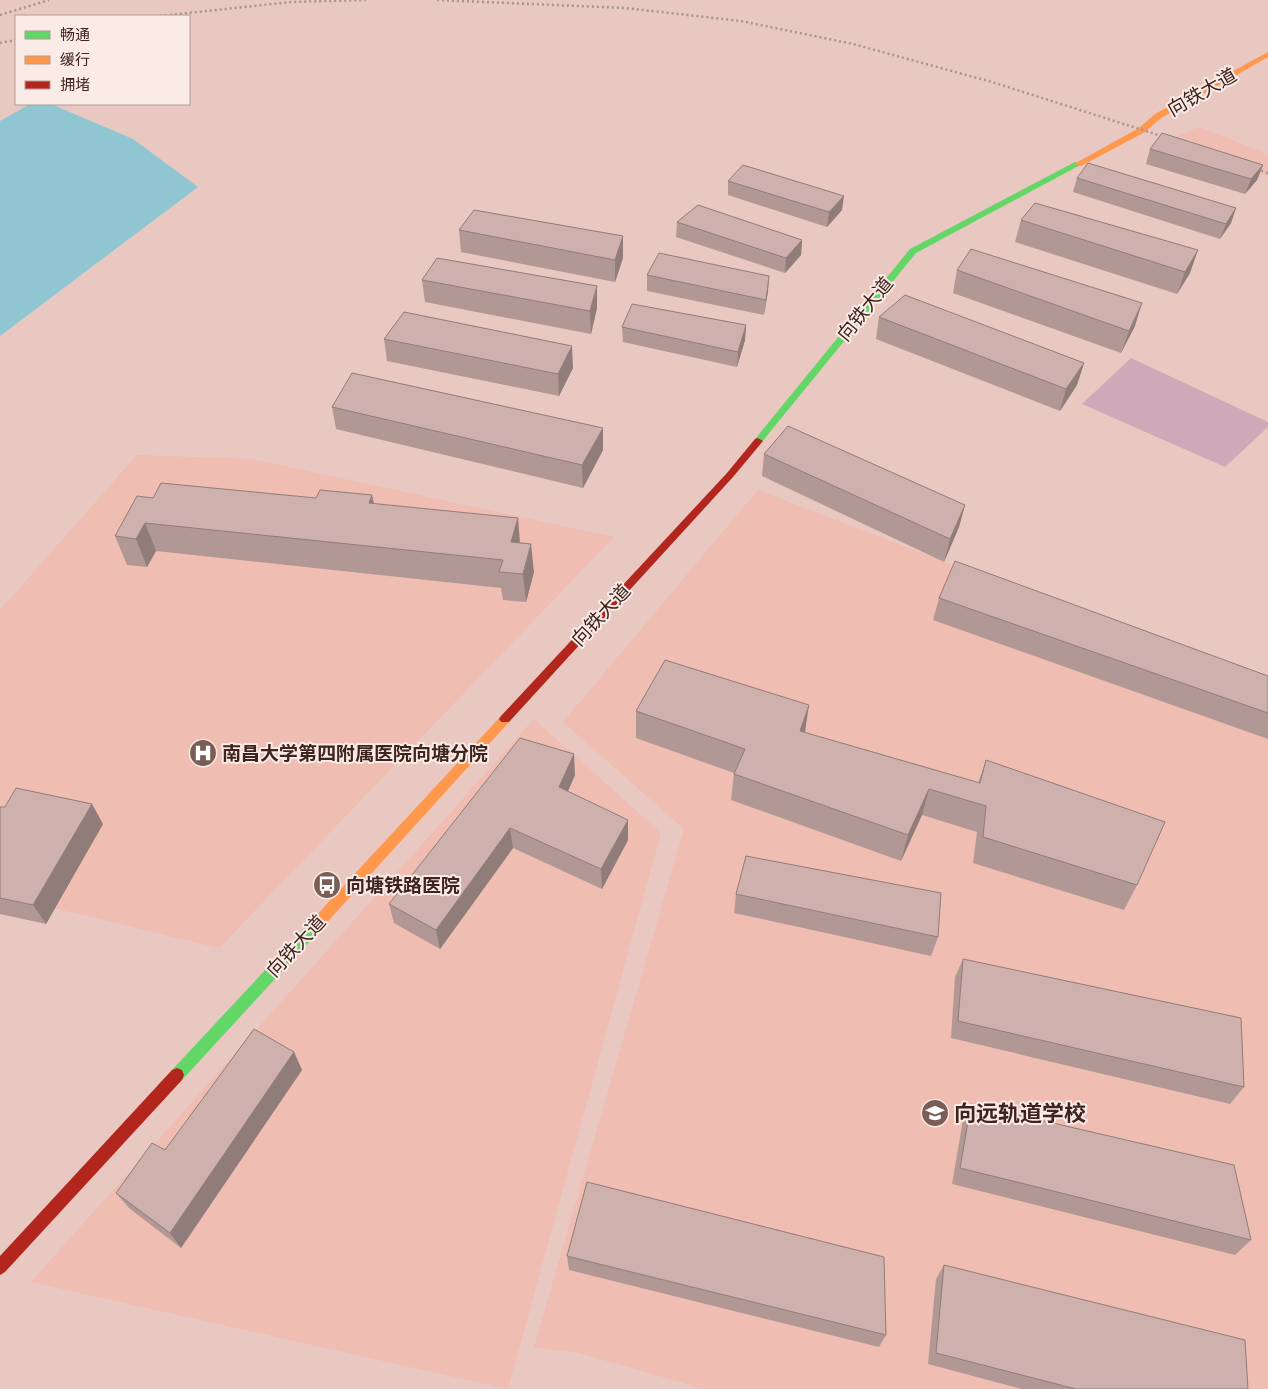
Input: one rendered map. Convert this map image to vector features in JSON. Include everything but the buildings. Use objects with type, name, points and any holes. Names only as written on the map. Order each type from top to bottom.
[{"type":"street","name":"向铁大道","points":[[0,1267],[730,475],[912,251],[1142,130],[1158,116],[1268,54]]},
{"type":"shaded area","points":[[1199,127],[1268,154],[1268,177],[1167,141]]},
{"type":"shaded area","points":[[1131,358],[1268,422],[1268,427],[1225,467],[1082,404]]},
{"type":"shaded area","name":"南昌大学第四附属医院向塘分院","points":[[137,455],[252,459],[614,537],[219,948],[0,895],[0,610]]},
{"type":"shaded area","name":"向远轨道学校","points":[[758,490],[1268,686],[1268,1389],[704,1389],[579,1353],[534,1347],[684,829],[563,722]]},
{"type":"shaded area","points":[[534,719],[661,833],[508,1389],[31,1282]]},
{"type":"water","points":[[28,105],[53,105],[133,139],[198,187],[0,336],[0,121]]},
{"type":"railway","points":[[0,15],[49,0]]},
{"type":"railway","points":[[169,15],[291,2],[366,0]]},
{"type":"railway","points":[[437,0],[625,8],[741,21],[853,44],[992,82],[1174,140]]},
{"type":"railway","points":[[0,43],[15,40]]},
{"type":"railway","points":[[1247,166],[1268,173]]},
{"type":"traffic: fast","points":[[758,441],[913,251],[1078,164]]},
{"type":"traffic: fast","points":[[177,1075],[316,925]]},
{"type":"traffic: slow","points":[[1078,164],[1142,130],[1158,116],[1268,54]]},
{"type":"traffic: slow","points":[[316,925],[505,719]]},
{"type":"traffic: jam","points":[[505,719],[730,475],[758,441]]},
{"type":"traffic: jam","points":[[0,1267],[177,1075]]},
{"type":"place","name":"南昌大学第四附属医院向塘分院","points":[[203,753]]},
{"type":"place","name":"向塘铁路医院","points":[[327,885]]},
{"type":"place","name":"向远轨道学校","points":[[935,1113]]}]
